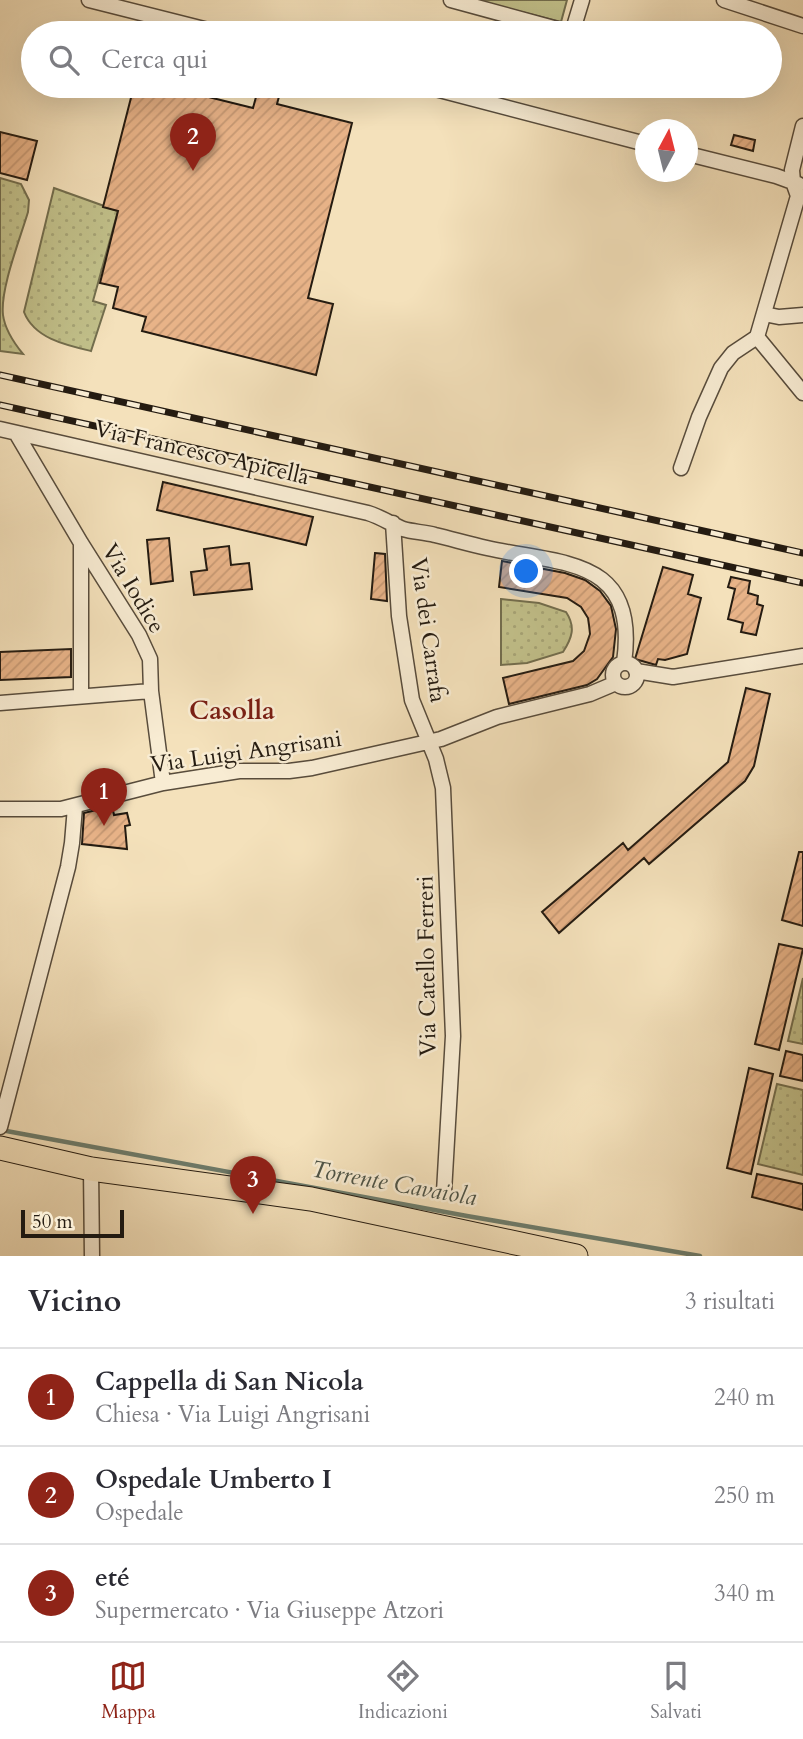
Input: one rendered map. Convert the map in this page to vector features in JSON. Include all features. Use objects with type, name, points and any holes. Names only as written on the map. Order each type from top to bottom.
[{"type":"main road","points":[[0,1148],[91,1169],[312,1199],[576,1256]]},
{"type":"street","points":[[89,0],[172,21]]},
{"type":"street","points":[[451,0],[528,21]]},
{"type":"street","points":[[576,21],[582,0]]},
{"type":"street","points":[[723,0],[803,26]]},
{"type":"street","points":[[470,98],[635,141]]},
{"type":"street","points":[[681,468],[721,368],[733,353],[757,337],[798,196],[798,184],[792,170],[803,126]]},
{"type":"street","points":[[698,157],[798,184]]},
{"type":"street","points":[[764,314],[779,317],[803,315]]},
{"type":"street","points":[[757,337],[803,393]]},
{"type":"street","name":"Via Francesco Apicella","points":[[0,429],[369,513],[402,528],[490,549],[573,563],[592,572],[619,600],[627,636],[627,676]]},
{"type":"street","name":"Via Iodice","points":[[16,433],[80,543],[139,635],[149,659],[163,783]]},
{"type":"street","name":"Via dei Carrafa","points":[[393,523],[399,616],[412,700],[428,741]]},
{"type":"street","points":[[80,543],[81,696]]},
{"type":"street","points":[[627,676],[673,677],[803,656]]},
{"type":"street","name":"Via Luigi Angrisani","points":[[0,809],[61,810],[163,783],[239,771],[312,768],[468,730],[497,716],[590,694],[627,676]]},
{"type":"street","points":[[0,703],[151,691]]},
{"type":"street","name":"Via Catello Ferreri","points":[[428,741],[436,759],[443,788],[453,1036],[444,1192]]},
{"type":"street","points":[[1,1123],[68,867],[75,807]]},
{"type":"street","points":[[91,1169],[92,1256]]},
{"type":"shaded area","points":[[475,0],[567,0],[561,21]]},
{"type":"shaded area","points":[[0,178],[21,184],[29,200],[28,212],[7,278],[3,304],[6,326],[23,354],[0,351]]},
{"type":"shaded area","points":[[54,188],[118,211],[93,301],[106,305],[91,351],[61,343],[43,334],[35,328],[24,312]]},
{"type":"shaded area","points":[[501,599],[539,603],[566,612],[572,632],[563,652],[527,663],[501,665]]},
{"type":"shaded area","points":[[803,978],[803,1044],[788,1041]]},
{"type":"shaded area","points":[[777,1084],[803,1090],[803,1175],[758,1164]]},
{"type":"building","points":[[131,98],[213,98],[253,108],[256,98],[279,98],[277,104],[352,123],[308,298],[333,304],[316,375],[142,331],[146,317],[113,308],[118,287],[100,283],[118,211],[103,207]]},
{"type":"building","points":[[0,132],[37,141],[27,180],[0,173]]},
{"type":"building","points":[[734,135],[755,140],[753,151],[731,145]]},
{"type":"building","points":[[163,482],[313,517],[306,545],[157,510]]},
{"type":"building","points":[[169,538],[173,581],[151,584],[147,540]]},
{"type":"building","points":[[229,546],[231,565],[249,563],[252,589],[194,595],[191,572],[207,570],[204,549]]},
{"type":"building","points":[[375,553],[385,554],[387,601],[371,599]]},
{"type":"building","points":[[502,561],[565,573],[585,580],[600,591],[611,606],[616,629],[613,657],[597,679],[587,685],[509,704],[503,678],[573,661],[584,651],[590,634],[588,618],[581,607],[567,598],[499,587]]},
{"type":"building","points":[[663,567],[693,575],[688,594],[701,598],[687,654],[665,660],[658,659],[656,665],[635,659]]},
{"type":"building","points":[[731,577],[750,581],[748,593],[758,596],[757,604],[763,606],[756,635],[741,632],[743,623],[728,619],[735,589],[728,587]]},
{"type":"building","points":[[71,649],[71,677],[0,680],[0,652]]},
{"type":"building","points":[[746,688],[770,694],[754,766],[745,781],[649,864],[644,858],[559,933],[542,912],[623,843],[628,850],[728,762]]},
{"type":"building","points":[[112,806],[114,815],[127,813],[130,825],[125,826],[127,849],[82,844],[84,813]]},
{"type":"building","points":[[799,852],[803,852],[803,926],[782,920]]},
{"type":"building","points":[[779,944],[803,949],[779,1050],[755,1044]]},
{"type":"building","points":[[786,1051],[803,1055],[803,1081],[780,1076]]},
{"type":"building","points":[[749,1068],[773,1074],[751,1174],[727,1168]]},
{"type":"building","points":[[757,1174],[803,1184],[803,1210],[752,1197]]},
{"type":"waterway","name":"Torrente Cavaiola","points":[[1,1130],[700,1256]]},
{"type":"railway","points":[[0,375],[803,553]]},
{"type":"railway","points":[[0,405],[803,583]]},
{"type":"place","name":"Ospedale Umberto I","points":[[193,171]]},
{"type":"place","name":"Cappella di San Nicola","points":[[104,826]]},
{"type":"place","name":"eté","points":[[253,1214]]},
{"type":"district","name":"Casolla","points":[[232,710]]}]
